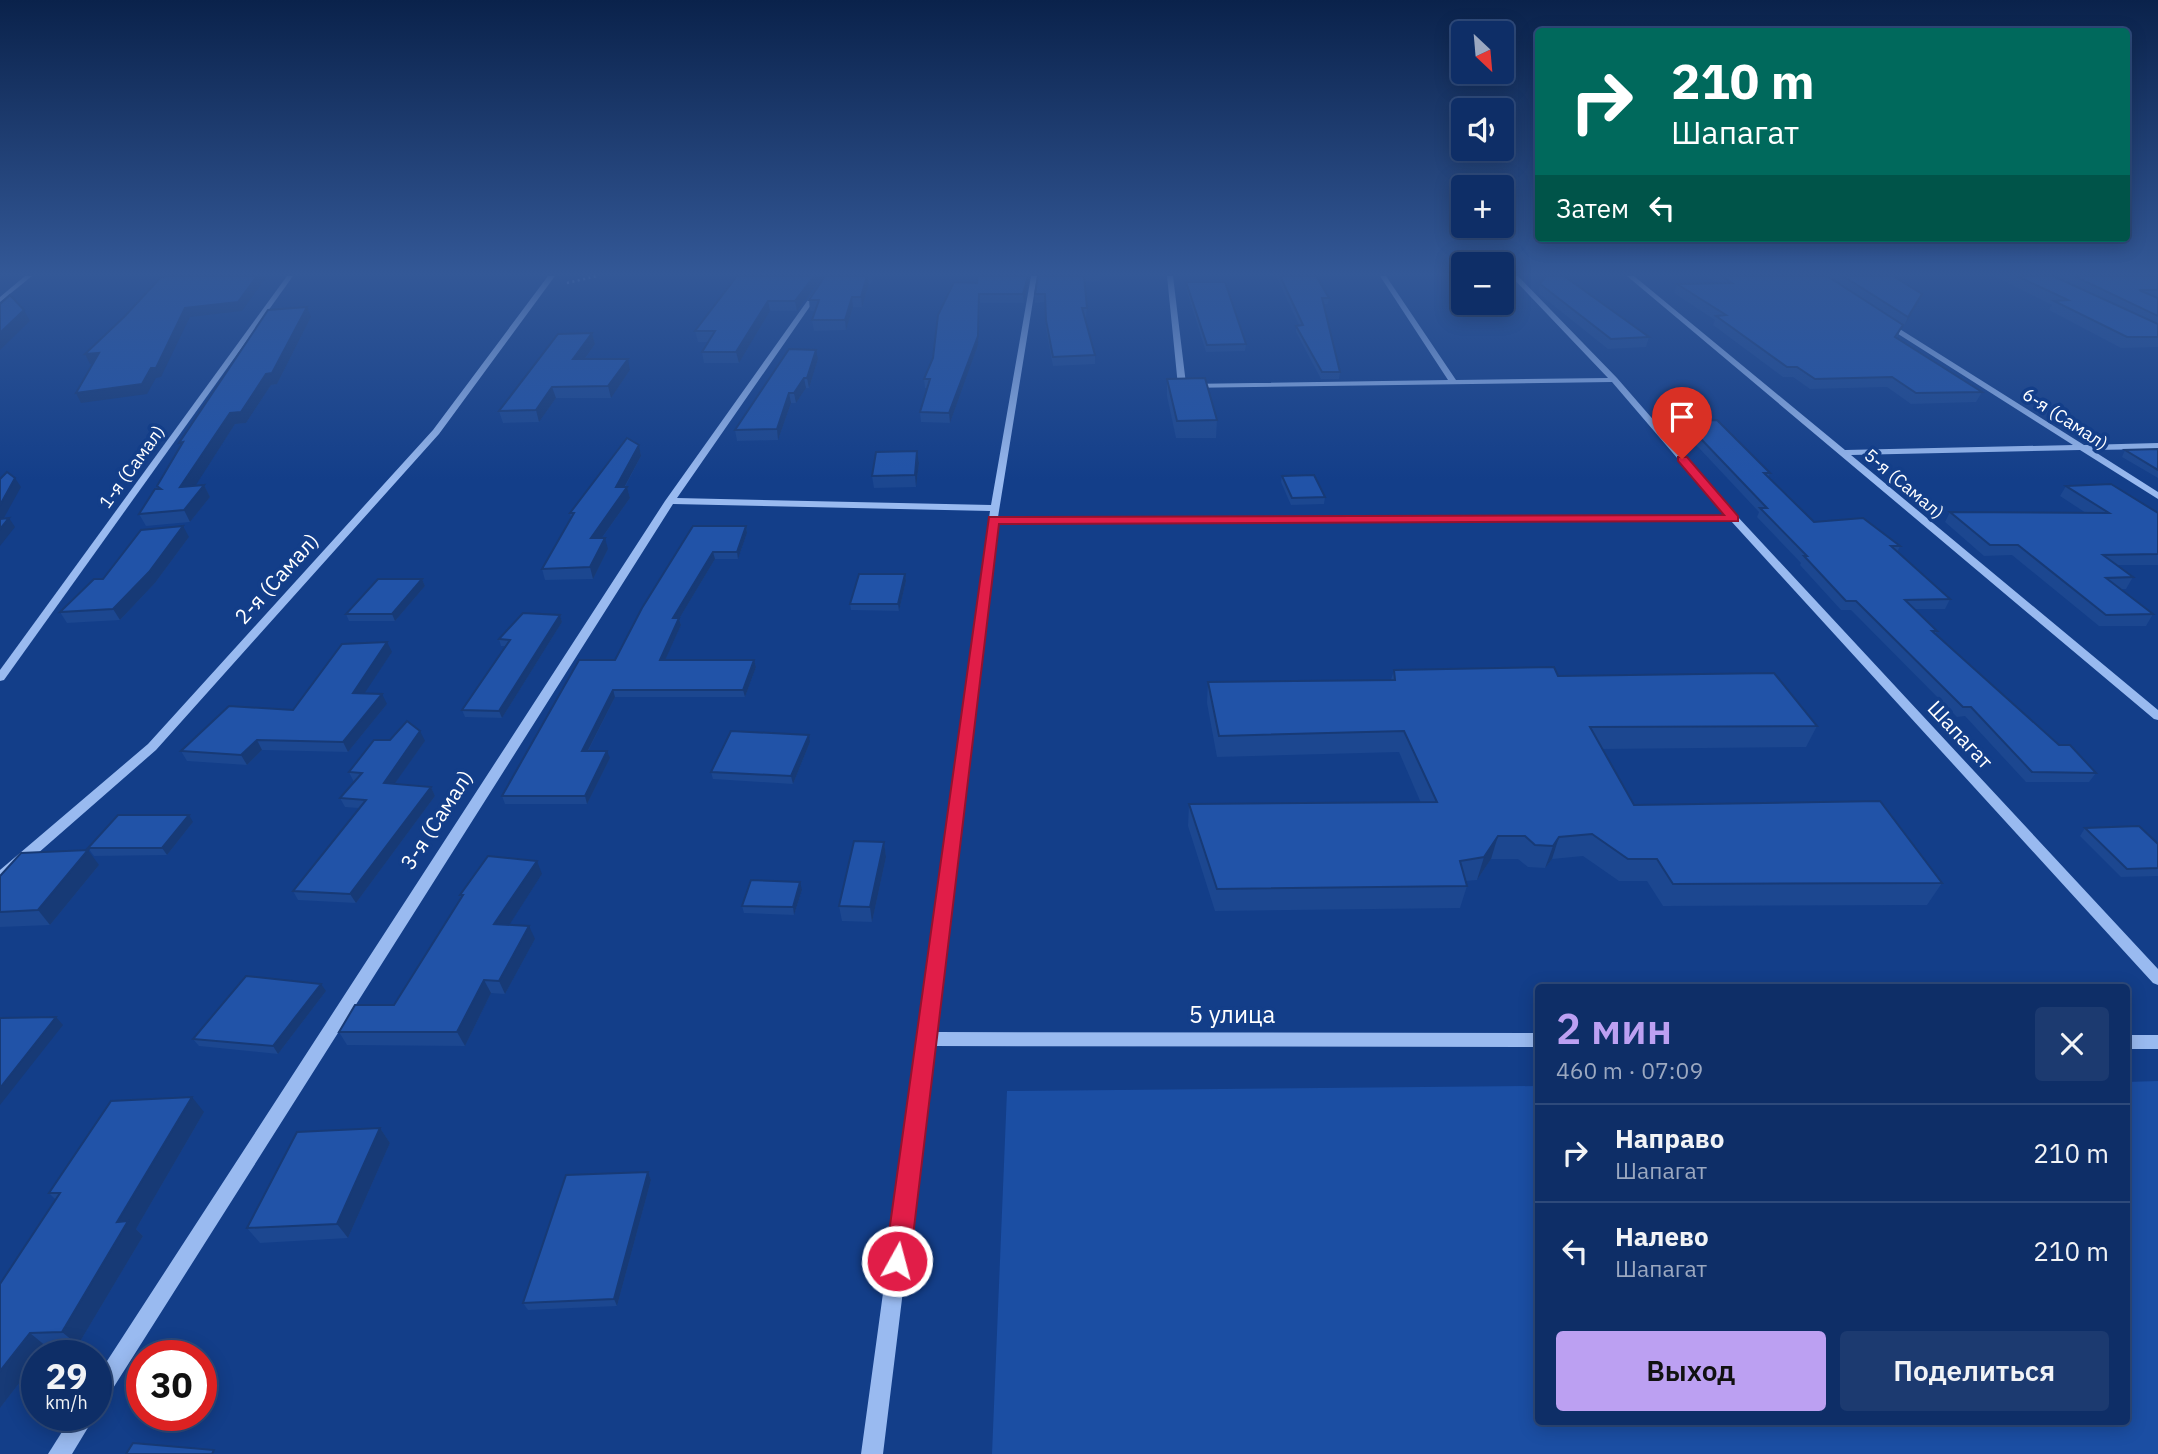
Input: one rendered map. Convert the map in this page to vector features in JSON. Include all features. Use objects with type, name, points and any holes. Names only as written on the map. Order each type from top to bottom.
[{"type":"street","name":"1-я (Самал)","points":[[0,678],[241,344]]},
{"type":"street","name":"2-я (Самал)","points":[[0,878],[152,747],[436,432],[502,344]]},
{"type":"street","name":"3-я (Самал)","points":[[112,1372],[670,501],[780,344]]},
{"type":"street","points":[[872,1454],[995,514],[1023,344]]},
{"type":"street","points":[[1177,344],[1182,386],[1614,380]]},
{"type":"street","points":[[1428,344],[1453,381]]},
{"type":"street","name":"Шапагат","points":[[1579,344],[1734,518],[2158,979]]},
{"type":"street","name":"5-я (Самал)","points":[[1711,344],[2158,716]]},
{"type":"street","name":"6-я (Самал)","points":[[1918,344],[2158,496]]},
{"type":"street","points":[[1842,453],[2158,446]]},
{"type":"street","points":[[670,501],[995,514],[1734,518]]},
{"type":"street","name":"5 улица","points":[[926,1039],[1535,1041]]},
{"type":"street","points":[[2130,1042],[2158,1042]]},
{"type":"street","points":[[60,1454],[75,1431]]},
{"type":"shaded area","points":[[2158,1081],[2158,1454],[992,1454],[1007,1091],[1535,1086],[1535,1425],[2130,1425],[2130,1082]]},
{"type":"building","points":[[96,344],[168,344],[156,368],[151,368],[142,384],[76,393],[99,353],[85,354]]},
{"type":"building","points":[[245,344],[287,344],[272,373],[266,374],[241,412],[230,413],[180,487],[204,485],[184,510],[139,514],[155,489],[161,489],[157,486],[183,442],[179,443]]},
{"type":"building","points":[[550,344],[584,344],[573,359],[628,359],[608,386],[552,387],[536,410],[499,411]]},
{"type":"building","points":[[707,344],[741,344],[736,352],[702,352]]},
{"type":"building","points":[[935,344],[975,344],[949,413],[920,412],[930,379],[924,379],[933,358]]},
{"type":"building","points":[[1051,344],[1092,344],[1095,355],[1053,357]]},
{"type":"building","points":[[1306,344],[1333,344],[1340,372],[1322,372]]},
{"type":"building","points":[[1755,344],[1906,344],[1982,392],[1916,393],[1892,377],[1815,379],[1797,367],[1787,367]]},
{"type":"building","points":[[789,349],[816,350],[807,378],[804,378],[794,393],[789,393],[777,429],[735,430]]},
{"type":"building","points":[[1205,378],[1217,420],[1177,421],[1167,379]]},
{"type":"building","points":[[1717,420],[1770,473],[1764,473],[1814,522],[1863,518],[1900,546],[1891,546],[1950,599],[1905,600],[1937,631],[1932,631],[2059,745],[2070,745],[2096,773],[2032,772],[1971,707],[1963,707],[1856,601],[1846,601],[1760,508],[1767,508],[1681,421]]},
{"type":"building","points":[[627,438],[639,445],[616,487],[627,487],[591,538],[605,538],[590,567],[542,569],[574,513],[570,513]]},
{"type":"building","points":[[2158,449],[2158,470],[2125,450]]},
{"type":"building","points":[[917,451],[915,475],[872,476],[876,452]]},
{"type":"building","points":[[7,472],[15,478],[0,505],[0,479]]},
{"type":"building","points":[[1314,475],[1325,497],[1292,498],[1282,476]]},
{"type":"building","points":[[2111,484],[2158,513],[2158,554],[2103,555],[2133,577],[2106,578],[2153,614],[2106,615],[2018,545],[1990,545],[1950,512],[2109,513],[2066,486]]},
{"type":"building","points":[[9,518],[0,529],[0,519]]},
{"type":"building","points":[[183,526],[149,572],[113,609],[60,612],[94,579],[103,579],[141,530]]},
{"type":"building","points":[[693,526],[746,526],[737,552],[713,552],[673,618],[679,618],[660,660],[754,660],[743,690],[613,690],[582,751],[607,751],[585,796],[502,796],[579,660],[615,660],[642,608]]},
{"type":"building","points":[[859,574],[905,574],[898,604],[850,604]]},
{"type":"building","points":[[378,579],[422,579],[392,614],[346,614]]},
{"type":"building","points":[[523,613],[560,615],[499,711],[462,710],[510,640],[499,639]]},
{"type":"building","points":[[387,642],[353,693],[382,694],[343,742],[257,740],[241,755],[181,751],[229,706],[293,710],[342,644]]},
{"type":"building","points":[[1554,667],[1558,676],[1774,673],[1817,726],[1590,727],[1634,805],[1880,801],[1942,883],[1673,884],[1657,859],[1628,859],[1592,834],[1559,837],[1553,846],[1535,845],[1525,836],[1498,836],[1484,857],[1460,861],[1467,886],[1217,889],[1189,804],[1437,802],[1404,731],[1219,736],[1208,682],[1395,680],[1394,670]]},
{"type":"building","points":[[407,721],[420,731],[384,783],[431,787],[350,894],[293,891],[366,800],[340,798],[362,773],[349,772],[374,740],[390,740]]},
{"type":"building","points":[[731,731],[809,735],[791,776],[711,772]]},
{"type":"building","points":[[118,815],[189,815],[162,848],[88,848]]},
{"type":"building","points":[[2139,826],[2158,844],[2158,868],[2127,869],[2085,828]]},
{"type":"building","points":[[854,841],[884,842],[870,907],[839,906]]},
{"type":"building","points":[[88,850],[38,910],[0,912],[0,876],[21,853]]},
{"type":"building","points":[[488,856],[537,861],[494,924],[529,926],[499,981],[484,980],[457,1032],[339,1032],[355,1005],[394,1005],[463,895],[460,895]]},
{"type":"building","points":[[751,880],[800,882],[793,907],[742,906]]},
{"type":"building","points":[[246,976],[321,984],[273,1046],[193,1039]]},
{"type":"building","points":[[56,1017],[0,1088],[0,1018]]},
{"type":"building","points":[[192,1097],[117,1222],[128,1221],[62,1332],[30,1333],[24,1340],[21,1340],[21,1344],[0,1371],[0,1284],[60,1193],[49,1193],[111,1101]]},
{"type":"building","points":[[380,1128],[337,1224],[247,1228],[297,1132]]},
{"type":"building","points":[[648,1172],[614,1299],[523,1303],[566,1175]]},
{"type":"building","points":[[133,1443],[214,1450],[212,1454],[126,1454]]},
{"type":"route","points":[[897,1261],[993,520],[1734,518],[1682,459]]}]
